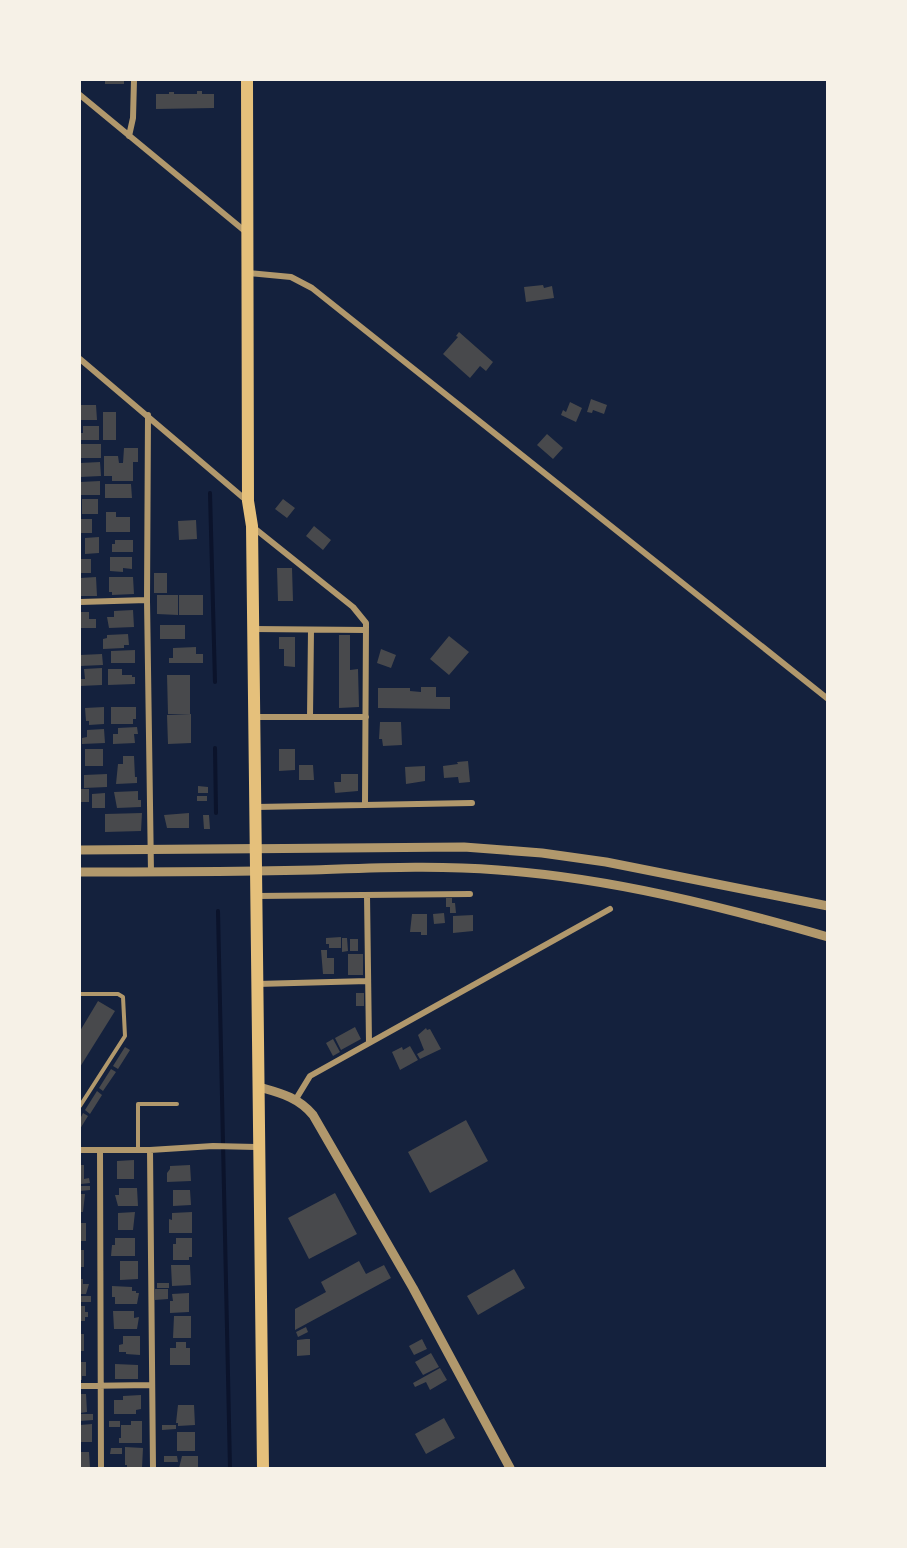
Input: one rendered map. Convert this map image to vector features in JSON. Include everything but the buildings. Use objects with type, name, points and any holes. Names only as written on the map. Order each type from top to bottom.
[{"type":"main road","points":[[247,80],[248,501],[252,526],[263,1468]]},
{"type":"street","points":[[129,136],[133,118],[134,80]]},
{"type":"street","points":[[80,95],[249,235]]},
{"type":"street","points":[[249,273],[291,277],[312,288],[828,699]]},
{"type":"street","points":[[80,359],[248,501]]},
{"type":"street","points":[[148,415],[147,600],[151,872]]},
{"type":"street","points":[[252,526],[353,607],[366,623],[365,805]]},
{"type":"street","points":[[80,602],[147,600]]},
{"type":"street","points":[[253,629],[366,630]]},
{"type":"street","points":[[310,717],[311,630]]},
{"type":"street","points":[[254,717],[366,717]]},
{"type":"street","points":[[255,807],[471,803]]},
{"type":"street","points":[[80,850],[464,847],[606,862],[828,906]]},
{"type":"street","points":[[80,872],[414,867],[497,870],[634,888],[743,912],[828,937]]},
{"type":"street","points":[[255,896],[470,894]]},
{"type":"street","points":[[367,895],[369,1043]]},
{"type":"street","points":[[296,1100],[310,1076],[610,909]]},
{"type":"street","points":[[257,984],[368,981]]},
{"type":"street","points":[[259,1087],[304,1104],[313,1115],[413,1288],[510,1468]]},
{"type":"street","points":[[80,1150],[258,1147]]},
{"type":"street","points":[[100,1150],[101,1468]]},
{"type":"street","points":[[150,1150],[153,1468]]},
{"type":"street","points":[[80,1386],[152,1385]]},
{"type":"lane","points":[[80,994],[118,994],[123,997],[125,1036],[80,1106]]},
{"type":"lane","points":[[138,1150],[138,1104],[177,1104]]},
{"type":"waterway","points":[[210,493],[215,682]]},
{"type":"waterway","points":[[215,748],[216,813]]},
{"type":"waterway","points":[[218,911],[230,1468]]}]
